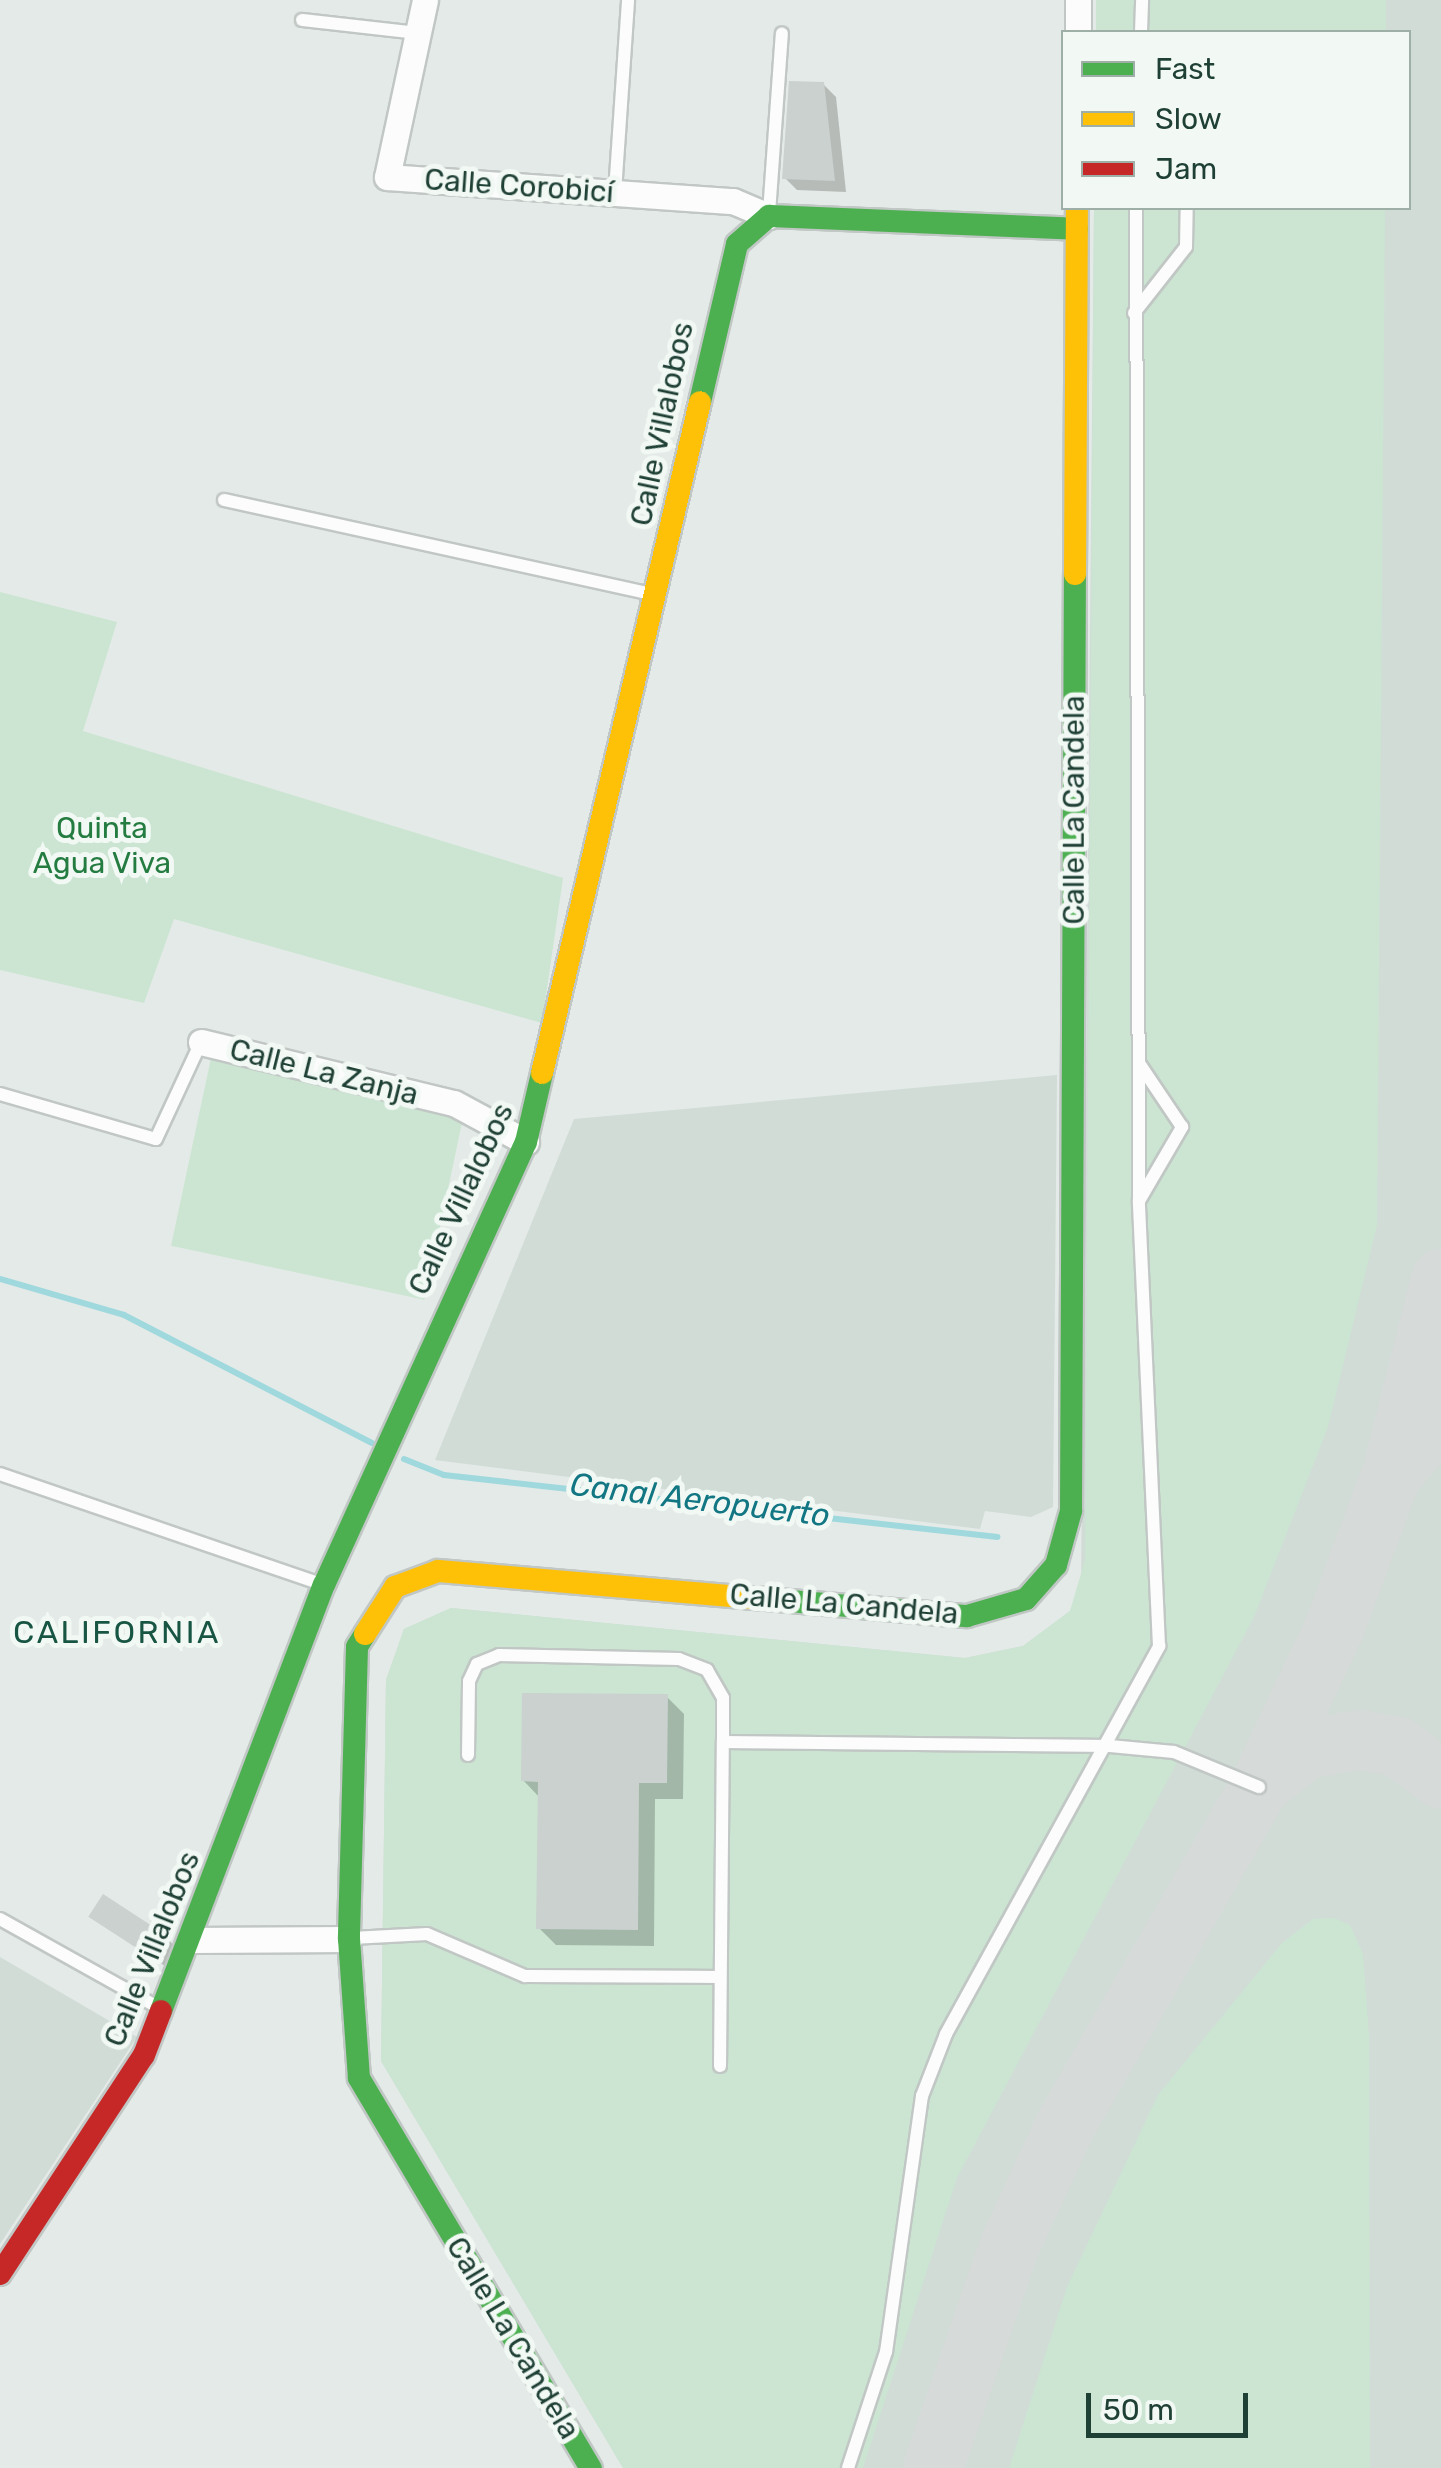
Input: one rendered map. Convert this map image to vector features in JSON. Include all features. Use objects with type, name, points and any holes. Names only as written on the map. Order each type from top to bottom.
[{"type":"street","name":"Calle Corobicí","points":[[425,0],[387,177],[733,200],[769,216]]},
{"type":"street","points":[[1078,0],[1078,30]]},
{"type":"street","points":[[769,216],[1077,218]]},
{"type":"street","name":"Calle Villalobos","points":[[0,2274],[97,2138],[162,2010],[192,1940],[324,1585],[441,1312],[526,1142],[656,594],[724,276],[736,244],[769,216]]},
{"type":"street","name":"Calle La Candela","points":[[592,2468],[359,2078],[349,1939],[357,1647],[376,1604],[415,1576],[464,1570],[967,1616],[1026,1599],[1056,1566],[1071,1511],[1077,218]]},
{"type":"street","name":"Calle La Zanja","points":[[201,1042],[454,1104],[526,1142]]},
{"type":"street","points":[[192,1940],[349,1939]]},
{"type":"lane","points":[[615,192],[628,0]]},
{"type":"lane","points":[[1141,30],[1142,0]]},
{"type":"lane","points":[[302,20],[418,32]]},
{"type":"lane","points":[[769,216],[782,34]]},
{"type":"lane","points":[[848,2468],[886,2352],[922,2096],[946,2034],[1110,1746],[1159,1646],[1162,1602],[1138,1201],[1136,210]]},
{"type":"lane","points":[[1134,313],[1186,247],[1187,210]]},
{"type":"lane","points":[[224,500],[656,594]]},
{"type":"lane","name":"Calle La Zanja","points":[[0,1094],[156,1139],[201,1042]]},
{"type":"lane","points":[[1138,1201],[1182,1127],[1139,1063]]},
{"type":"lane","points":[[0,1474],[324,1585]]},
{"type":"lane","points":[[468,1754],[468,1681],[476,1664],[499,1655],[679,1659],[706,1670],[723,1698],[720,2066]]},
{"type":"lane","points":[[723,1742],[1110,1746],[1174,1752],[1259,1787]]},
{"type":"lane","points":[[0,1919],[162,2010]]},
{"type":"lane","points":[[349,1939],[427,1934],[525,1976],[720,1977]]},
{"type":"shaded area","points":[[1096,0],[1441,0],[1441,2468],[623,2468],[381,2061],[386,1680],[404,1629],[451,1608],[965,1658],[1023,1646],[1070,1611],[1081,1587],[1094,210],[1411,210],[1411,30],[1096,30]]},
{"type":"shaded area","points":[[1057,1075],[1053,1507],[1031,1517],[985,1511],[980,1529],[435,1460],[574,1119]]},
{"type":"shaded area","points":[[0,1957],[137,2037],[0,2244]]},
{"type":"green space","points":[[1096,0],[1386,0],[1386,30],[1096,30]]},
{"type":"green space","points":[[1094,210],[1385,210],[1377,1225],[1328,1427],[1254,1617],[957,2178],[863,2468],[623,2468],[381,2061],[386,1680],[404,1629],[451,1608],[965,1658],[1023,1646],[1070,1611],[1085,1560]]},
{"type":"green space","name":"Quinta Agua Viva","points":[[0,592],[117,622],[83,731],[563,878],[542,1023],[174,919],[144,1003],[0,970]]},
{"type":"green space","points":[[211,1058],[464,1112],[424,1300],[171,1246]]},
{"type":"green space","points":[[1334,1918],[1350,1925],[1363,1954],[1369,2036],[1370,2468],[1009,2468],[1067,2287],[1158,2095],[1282,1943],[1313,1919]]},
{"type":"building","points":[[789,81],[824,82],[835,181],[782,179]]},
{"type":"building","points":[[522,1693],[668,1694],[667,1783],[639,1783],[638,1930],[536,1929],[538,1782],[521,1781]]},
{"type":"building","points":[[103,1894],[167,1935],[152,1958],[88,1917]]},
{"type":"waterway","points":[[0,1279],[124,1315],[372,1443]]},
{"type":"waterway","name":"Canal Aeropuerto","points":[[404,1459],[444,1475],[998,1537]]},
{"type":"taxiway","points":[[1395,1461],[1441,1279]]},
{"type":"taxiway","points":[[933,2468],[1010,2245],[1065,2126],[1259,1787],[1334,1629],[1391,1476],[1441,1418]]},
{"type":"taxiway","points":[[1260,1786],[1306,1749],[1360,1740],[1398,1747],[1441,1779]]},
{"type":"traffic: fast","points":[[700,402],[737,244],[769,216],[1077,229]]},
{"type":"traffic: fast","points":[[755,1598],[967,1616],[1026,1599],[1056,1565],[1071,1511],[1075,574]]},
{"type":"traffic: fast","points":[[161,2011],[324,1585],[526,1142],[542,1073]]},
{"type":"traffic: fast","points":[[365,1634],[357,1647],[349,1939],[359,2078],[591,2468]]},
{"type":"traffic: slow","points":[[1075,574],[1077,210]]},
{"type":"traffic: slow","points":[[542,1073],[700,402]]},
{"type":"traffic: slow","points":[[365,1634],[395,1587],[438,1571],[755,1598]]},
{"type":"traffic: jam","points":[[0,2274],[144,2055],[161,2011]]},
{"type":"district","name":"CALIFORNIA","points":[[117,1632]]}]
